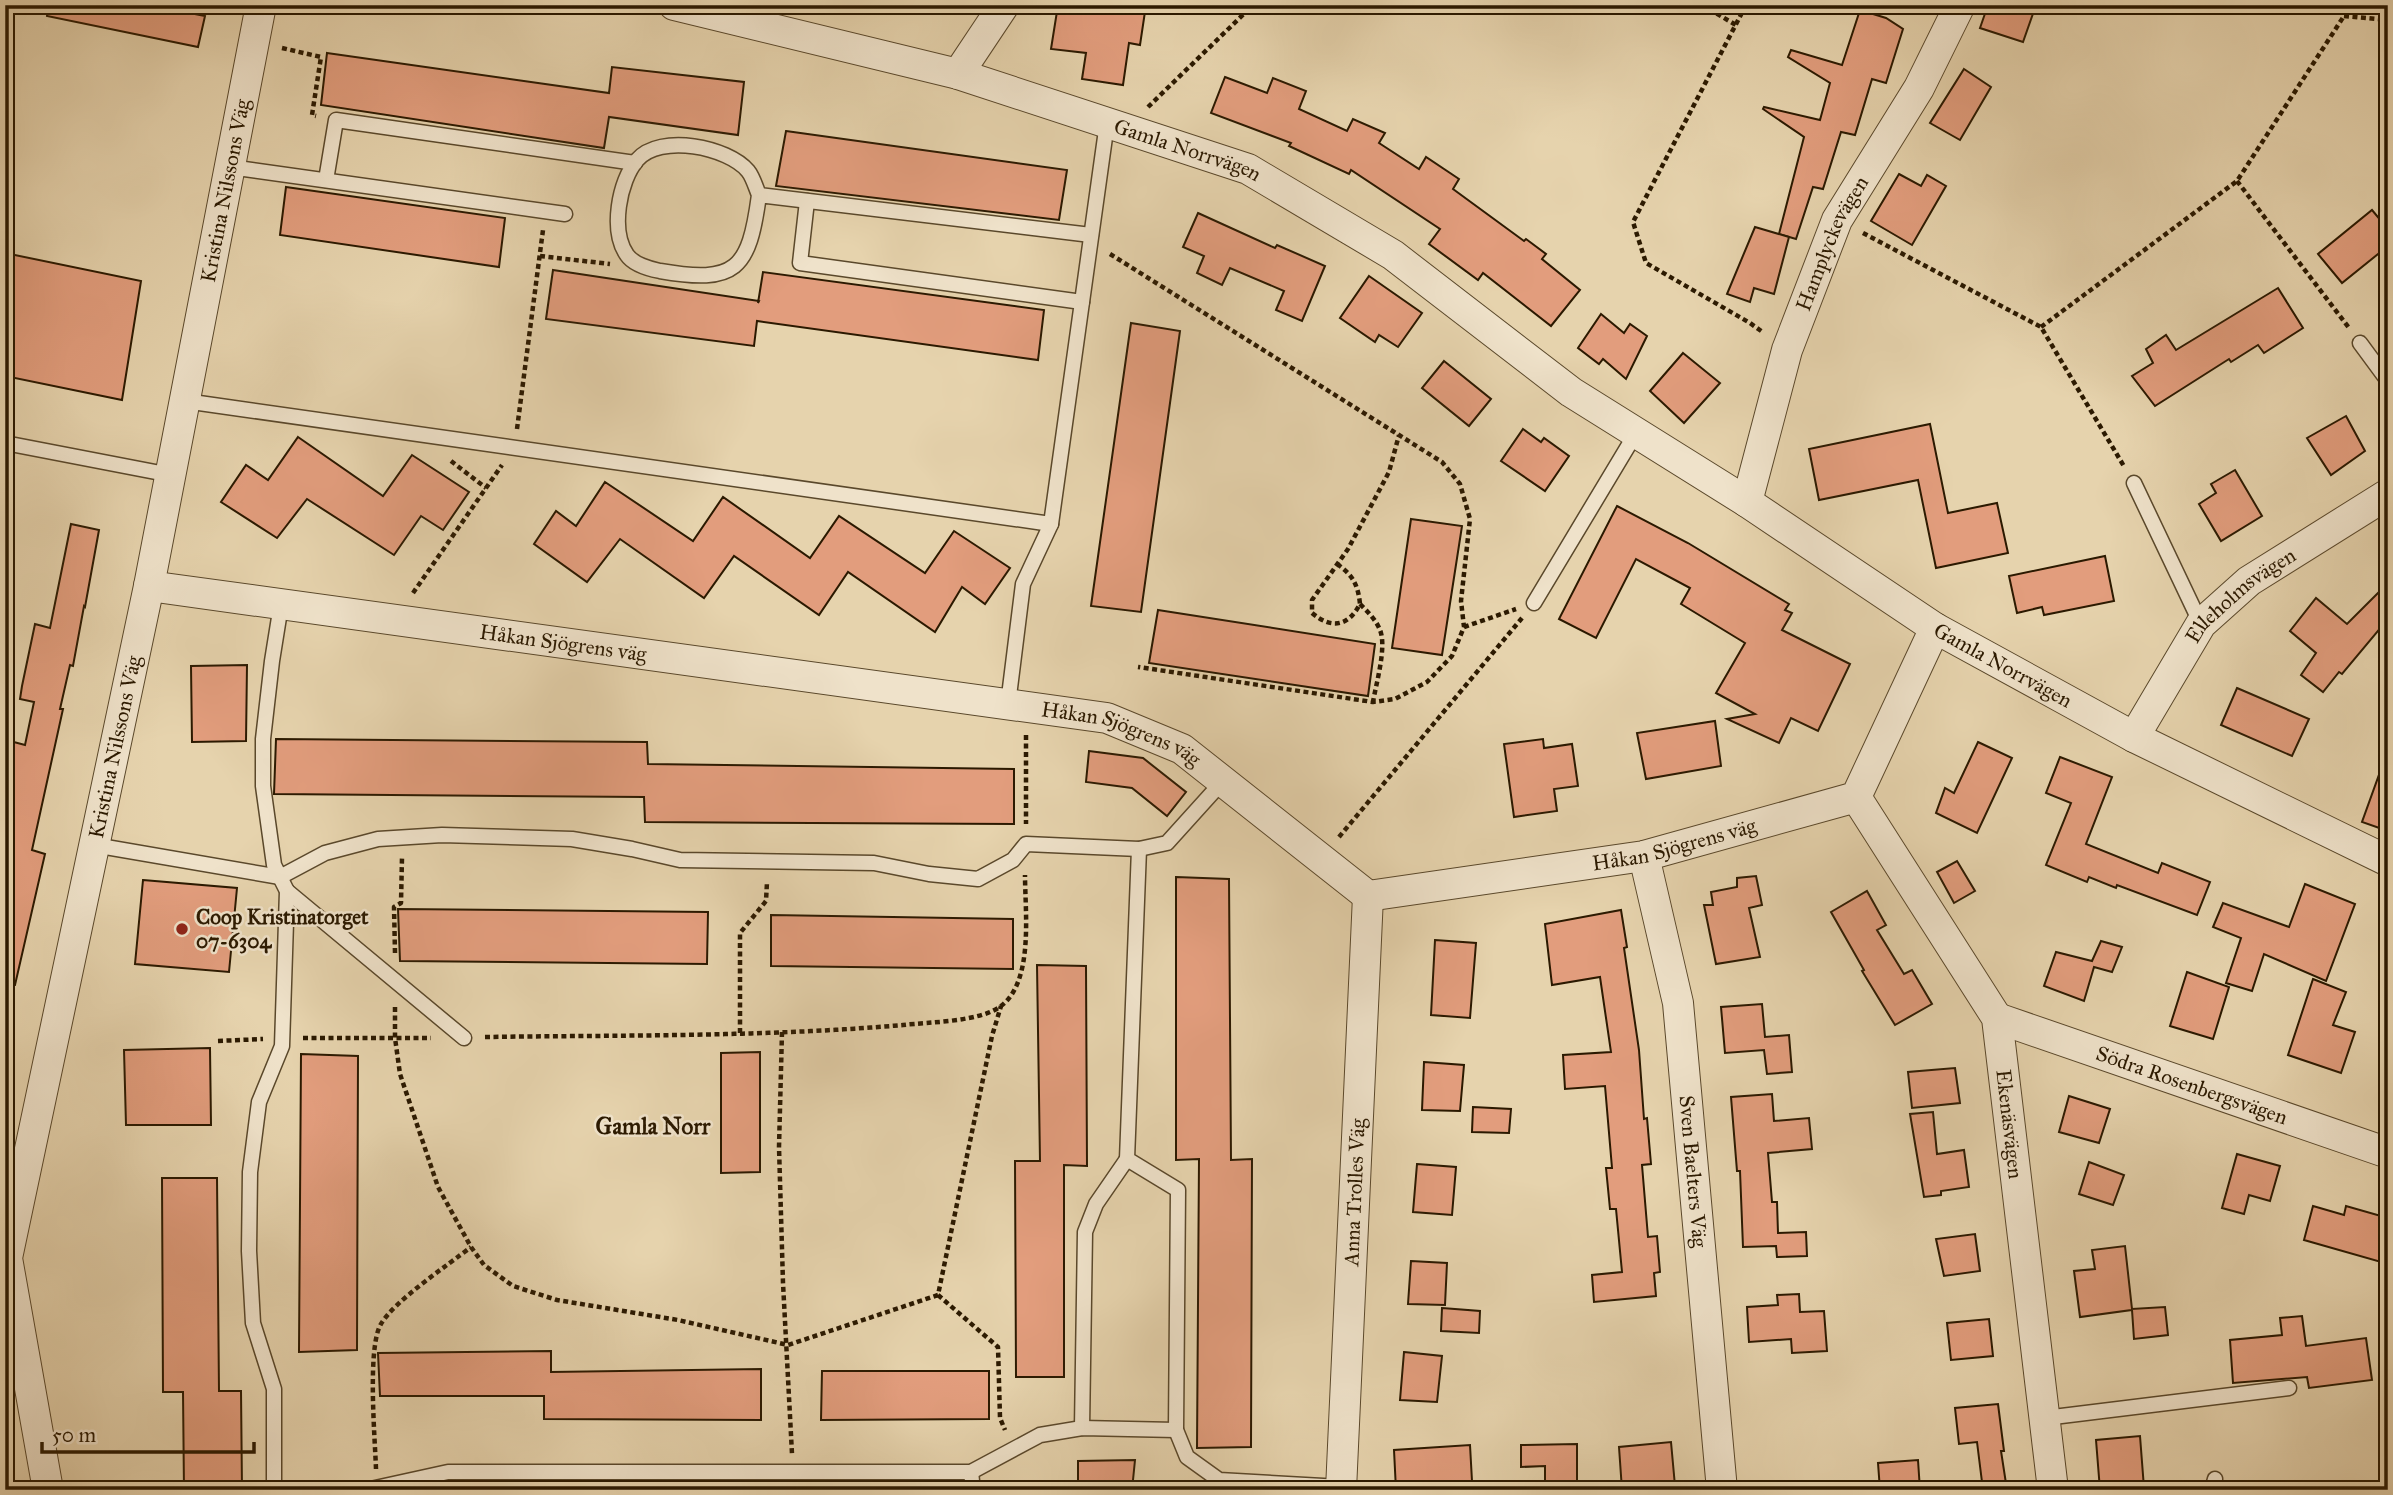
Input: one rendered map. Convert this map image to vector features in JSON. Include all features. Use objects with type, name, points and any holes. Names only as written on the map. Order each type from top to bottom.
[{"type":"street","name":"Kristina Nilssons Väg","points":[[48,1490],[6,1258],[149,586],[261,5]]},
{"type":"street","name":"Gamla Norrvägen","points":[[674,5],[958,74],[1248,169],[1393,255],[1571,392],[1747,502],[1935,628],[2134,737],[2388,861]]},
{"type":"street","points":[[958,74],[1004,5]]},
{"type":"street","name":"Hamplyckevägen","points":[[1747,502],[1787,351],[1837,220],[1919,88],[1960,5]]},
{"type":"street","name":"Elleholmsvägen","points":[[2134,737],[2201,624],[2249,581],[2388,494]]},
{"type":"street","name":"Håkan Sjögrens väg","points":[[149,586],[1107,718],[1182,749],[1368,896],[1644,856],[1856,797]]},
{"type":"street","points":[[1856,797],[1935,628]]},
{"type":"street","name":"Ekenäsvägen","points":[[1856,797],[1997,1018],[2053,1490]]},
{"type":"street","name":"Sven Baelters Väg","points":[[1644,856],[1678,1003],[1722,1490]]},
{"type":"street","name":"Anna Trolles Väg","points":[[1341,1488],[1368,896]]},
{"type":"street","name":"Södra Rosenbergsvägen","points":[[1997,1018],[2388,1153]]},
{"type":"lane","points":[[326,180],[336,120],[635,163]]},
{"type":"lane","points":[[1017,705],[1023,584],[1051,524],[1091,240],[1116,126]]},
{"type":"lane","points":[[658,147],[707,148],[726,153],[749,172],[759,195],[750,242],[743,257],[736,265],[722,273],[708,276],[649,269],[627,257],[620,237],[618,209],[625,177],[638,158],[658,147]]},
{"type":"lane","points":[[230,167],[565,214]]},
{"type":"lane","points":[[759,195],[1091,240]]},
{"type":"lane","points":[[807,201],[800,263],[1082,302]]},
{"type":"lane","points":[[2360,343],[2388,381]]},
{"type":"lane","points":[[185,401],[1051,524]]},
{"type":"lane","points":[[1534,603],[1636,433]]},
{"type":"lane","points":[[5,443],[171,475]]},
{"type":"lane","points":[[2134,483],[2201,624]]},
{"type":"lane","points":[[274,1490],[274,1389],[253,1323],[249,1251],[250,1172],[259,1102],[283,1038],[287,891],[274,865],[263,786],[263,739],[271,661],[281,605]]},
{"type":"lane","points":[[94,845],[281,877],[325,853],[378,839],[442,835],[572,839],[680,860],[874,863],[929,874],[978,879],[1013,860],[1026,844],[1139,849],[1167,843],[1223,781]]},
{"type":"lane","points":[[1082,1428],[1085,1232],[1096,1204],[1127,1159],[1139,849]]},
{"type":"lane","points":[[287,891],[464,1038]]},
{"type":"lane","points":[[1127,1159],[1178,1190],[1176,1430],[1187,1457],[1219,1480],[1341,1488]]},
{"type":"lane","points":[[2045,1418],[2289,1388]]},
{"type":"lane","points":[[371,1489],[448,1472],[971,1472],[1041,1436],[1082,1428],[1176,1430]]},
{"type":"lane","points":[[971,1472],[973,1490]]},
{"type":"path","points":[[1116,126],[1253,5]]},
{"type":"path","points":[[1702,5],[1736,25]]},
{"type":"path","points":[[1746,5],[1633,222],[1646,263],[1750,323],[1787,351]]},
{"type":"path","points":[[2041,327],[2237,181],[2344,16],[2346,5]]},
{"type":"path","points":[[2344,16],[2388,20]]},
{"type":"path","points":[[254,42],[321,57],[312,115],[336,120]]},
{"type":"path","points":[[2237,181],[2360,343]]},
{"type":"path","points":[[1837,220],[2041,327],[2134,483]]},
{"type":"path","points":[[1091,240],[1442,462],[1460,484],[1470,519],[1461,601],[1464,627],[1452,656],[1427,682],[1395,699],[1373,702],[1138,667]]},
{"type":"path","points":[[540,256],[649,269]]},
{"type":"path","points":[[1360,604],[1354,616],[1339,624],[1324,622],[1312,613],[1312,600],[1368,513],[1389,472],[1399,435]]},
{"type":"path","points":[[1337,564],[1355,580],[1360,604],[1371,615],[1381,632],[1381,653],[1373,702]]},
{"type":"path","points":[[1464,627],[1534,603]]},
{"type":"path","points":[[1321,858],[1534,603]]},
{"type":"path","points":[[938,1295],[992,1036],[1001,1006],[1015,988],[1024,967],[1026,844],[1017,705]]},
{"type":"path","points":[[402,837],[401,903],[394,907],[395,1038],[400,1074],[438,1187],[471,1247],[485,1265],[513,1286],[557,1300],[678,1320],[788,1345],[938,1295]]},
{"type":"path","points":[[740,1033],[740,933],[766,901],[768,861]]},
{"type":"path","points":[[218,1041],[843,1030],[980,1015],[1001,1006]]},
{"type":"path","points":[[782,1032],[779,1147],[793,1472]]},
{"type":"path","points":[[371,1489],[373,1358],[380,1325],[391,1311],[471,1247]]},
{"type":"path","points":[[938,1295],[998,1347],[1000,1418],[1014,1448]]},
{"type":"path","points":[[2382,1490],[2388,1461]]},
{"type":"building","points":[[48,5],[149,5],[205,16],[198,47],[47,16]]},
{"type":"building","points":[[1058,5],[1108,8],[1109,5],[1146,5],[1140,45],[1129,43],[1123,85],[1082,79],[1086,53],[1051,49]]},
{"type":"building","points":[[1988,5],[2036,5],[2023,42],[1980,28]]},
{"type":"building","points":[[1860,10],[1886,18],[1903,29],[1886,83],[1872,79],[1855,135],[1841,132],[1823,189],[1813,187],[1796,239],[1779,234],[1804,137],[1763,109],[1764,107],[1820,120],[1830,83],[1788,57],[1791,50],[1842,65]]},
{"type":"building","points":[[327,53],[609,93],[612,67],[744,82],[738,135],[609,117],[604,148],[321,105]]},
{"type":"building","points":[[1964,69],[1991,87],[1960,140],[1930,123]]},
{"type":"building","points":[[1225,77],[1267,93],[1273,78],[1306,91],[1299,109],[1347,131],[1353,119],[1385,133],[1379,143],[1419,169],[1426,157],[1459,179],[1453,189],[1546,254],[1542,259],[1580,290],[1551,326],[1483,273],[1478,280],[1429,244],[1440,229],[1351,170],[1349,174],[1289,146],[1291,143],[1211,113]]},
{"type":"building","points":[[786,131],[1067,170],[1059,220],[776,186]]},
{"type":"building","points":[[1899,174],[1921,186],[1927,175],[1946,186],[1912,245],[1871,221]]},
{"type":"building","points":[[286,187],[505,218],[499,267],[280,235]]},
{"type":"building","points":[[2372,210],[2388,229],[2388,246],[2342,283],[2318,254]]},
{"type":"building","points":[[1198,213],[1275,248],[1277,245],[1325,266],[1302,321],[1276,310],[1284,291],[1230,268],[1222,285],[1197,273],[1204,256],[1183,247]]},
{"type":"building","points":[[1755,227],[1789,237],[1774,294],[1754,288],[1750,302],[1727,294]]},
{"type":"building","points":[[5,253],[141,281],[122,400],[5,376]]},
{"type":"building","points":[[553,270],[758,301],[763,272],[1044,310],[1038,360],[757,321],[754,346],[546,319]]},
{"type":"building","points":[[1369,276],[1422,313],[1398,347],[1379,335],[1375,342],[1340,318]]},
{"type":"building","points":[[2278,288],[2303,328],[2264,353],[2258,345],[2231,362],[2229,359],[2155,406],[2132,376],[2153,363],[2146,349],[2166,335],[2176,350]]},
{"type":"building","points":[[1601,314],[1624,333],[1630,324],[1647,336],[1626,379],[1603,359],[1599,364],[1578,348]]},
{"type":"building","points":[[1131,323],[1180,331],[1141,612],[1091,606]]},
{"type":"building","points":[[1683,353],[1720,383],[1684,423],[1650,391]]},
{"type":"building","points":[[1444,361],[1491,399],[1469,426],[1422,388]]},
{"type":"building","points":[[2346,416],[2365,451],[2331,475],[2307,438]]},
{"type":"building","points":[[1930,424],[1948,513],[1997,503],[2008,553],[1936,568],[1918,480],[1819,500],[1809,449]]},
{"type":"building","points":[[1523,429],[1541,442],[1544,438],[1569,456],[1545,491],[1501,461]]},
{"type":"building","points":[[298,437],[383,496],[412,455],[469,492],[443,530],[421,516],[394,555],[307,499],[277,538],[221,502],[246,465],[268,480]]},
{"type":"building","points":[[2235,470],[2262,516],[2221,541],[2199,504],[2216,493],[2211,484]]},
{"type":"building","points":[[605,482],[693,541],[723,497],[810,558],[839,516],[925,573],[954,531],[1010,568],[985,604],[962,587],[935,632],[848,572],[819,615],[734,556],[704,598],[620,539],[587,582],[534,544],[556,511],[576,526]]},
{"type":"building","points":[[1617,506],[1688,543],[1789,604],[1785,610],[1792,613],[1782,630],[1850,664],[1818,731],[1791,718],[1779,743],[1727,719],[1755,714],[1716,693],[1745,643],[1681,604],[1690,588],[1636,559],[1596,638],[1559,619]]},
{"type":"building","points":[[1411,519],[1462,526],[1442,655],[1392,648]]},
{"type":"building","points":[[71,524],[99,530],[73,666],[70,665],[60,709],[63,709],[32,850],[45,854],[15,985],[5,984],[5,852],[10,824],[5,823],[5,762],[10,741],[25,745],[34,702],[20,699],[22,686],[35,624],[50,628]]},
{"type":"building","points":[[2105,556],[2114,601],[2044,615],[2042,607],[2017,613],[2009,576]]},
{"type":"building","points":[[2388,583],[2388,619],[2342,674],[2339,672],[2323,692],[2301,675],[2316,653],[2290,631],[2316,598],[2347,624]]},
{"type":"building","points":[[1158,610],[1375,644],[1368,696],[1149,663]]},
{"type":"building","points":[[247,665],[246,741],[192,742],[191,666]]},
{"type":"building","points":[[2237,688],[2309,719],[2292,756],[2221,725]]},
{"type":"building","points":[[1715,721],[1721,766],[1646,779],[1637,733]]},
{"type":"building","points":[[276,739],[647,742],[648,764],[1014,769],[1014,824],[645,822],[644,797],[274,794]]},
{"type":"building","points":[[1543,739],[1544,748],[1572,744],[1578,786],[1554,789],[1557,811],[1514,817],[1504,744]]},
{"type":"building","points":[[1978,742],[2012,758],[1977,833],[1936,813],[1945,788],[1954,793]]},
{"type":"building","points":[[1089,751],[1143,758],[1186,792],[1167,816],[1132,788],[1086,782]]},
{"type":"building","points":[[2060,757],[2112,777],[2086,844],[2158,873],[2162,863],[2210,882],[2197,915],[2117,885],[2116,888],[2089,877],[2087,882],[2046,865],[2071,803],[2046,793]]},
{"type":"building","points":[[2385,758],[2388,759],[2388,831],[2362,822]]},
{"type":"building","points":[[1957,861],[1975,891],[1954,903],[1937,872]]},
{"type":"building","points":[[1756,876],[1762,905],[1749,908],[1760,957],[1716,964],[1704,905],[1713,905],[1711,892],[1737,887],[1737,878]]},
{"type":"building","points":[[1176,877],[1229,879],[1231,1160],[1252,1159],[1251,1447],[1197,1448],[1199,1159],[1176,1160]]},
{"type":"building","points":[[143,880],[237,888],[229,972],[135,964]]},
{"type":"building","points":[[2305,884],[2355,904],[2326,981],[2264,954],[2252,991],[2226,983],[2241,938],[2213,927],[2223,903],[2289,927]]},
{"type":"building","points":[[1867,891],[1886,925],[1877,930],[1904,974],[1912,970],[1932,1004],[1895,1025],[1862,971],[1864,970],[1831,912]]},
{"type":"building","points":[[398,909],[708,912],[707,964],[400,961]]},
{"type":"building","points":[[1621,910],[1651,1164],[1642,1165],[1648,1237],[1657,1236],[1660,1272],[1654,1273],[1656,1296],[1594,1302],[1592,1275],[1622,1272],[1616,1209],[1610,1209],[1606,1168],[1612,1168],[1605,1086],[1565,1089],[1563,1055],[1611,1052],[1600,977],[1552,985],[1545,924]]},
{"type":"building","points":[[771,915],[1013,919],[1013,969],[771,966]]},
{"type":"building","points":[[1435,940],[1476,943],[1470,1018],[1431,1015]]},
{"type":"building","points":[[2101,941],[2122,947],[2112,972],[2094,967],[2084,1001],[2044,986],[2056,952],[2092,961]]},
{"type":"building","points":[[1037,965],[1086,966],[1087,1166],[1064,1165],[1064,1377],[1016,1377],[1015,1161],[1040,1161]]},
{"type":"building","points":[[2187,972],[2229,987],[2213,1039],[2170,1026]]},
{"type":"building","points":[[2313,979],[2346,992],[2333,1025],[2355,1032],[2341,1073],[2288,1055]]},
{"type":"building","points":[[1762,1004],[1765,1037],[1789,1035],[1792,1072],[1767,1074],[1764,1050],[1725,1053],[1721,1007]]},
{"type":"building","points":[[210,1048],[211,1125],[126,1125],[124,1050]]},
{"type":"building","points":[[760,1052],[760,1172],[721,1173],[721,1053]]},
{"type":"building","points":[[301,1054],[358,1056],[357,1350],[299,1352]]},
{"type":"building","points":[[1424,1062],[1464,1065],[1460,1111],[1422,1110]]},
{"type":"building","points":[[1955,1068],[1960,1103],[1912,1108],[1908,1072]]},
{"type":"building","points":[[1772,1094],[1774,1121],[1809,1118],[1812,1149],[1768,1153],[1772,1202],[1777,1202],[1778,1233],[1806,1232],[1807,1256],[1777,1257],[1776,1246],[1743,1247],[1740,1171],[1737,1171],[1731,1097]]},
{"type":"building","points":[[2069,1096],[2110,1109],[2099,1143],[2059,1132]]},
{"type":"building","points":[[1473,1107],[1511,1109],[1509,1133],[1472,1132]]},
{"type":"building","points":[[1933,1112],[1937,1154],[1964,1150],[1969,1187],[1941,1191],[1941,1195],[1924,1197],[1910,1114]]},
{"type":"building","points":[[2237,1154],[2280,1166],[2270,1201],[2249,1195],[2244,1214],[2222,1208]]},
{"type":"building","points":[[2089,1162],[2124,1175],[2113,1205],[2079,1194]]},
{"type":"building","points":[[1417,1164],[1456,1167],[1452,1215],[1413,1212]]},
{"type":"building","points":[[162,1178],[217,1178],[219,1391],[241,1391],[242,1490],[184,1490],[183,1392],[163,1392]]},
{"type":"building","points":[[2313,1206],[2344,1215],[2346,1206],[2388,1218],[2388,1264],[2304,1240]]},
{"type":"building","points":[[1975,1234],[1980,1271],[1944,1276],[1936,1239]]},
{"type":"building","points":[[2125,1246],[2132,1309],[2165,1307],[2168,1335],[2134,1339],[2132,1310],[2080,1317],[2074,1271],[2095,1269],[2092,1250]]},
{"type":"building","points":[[1411,1261],[1447,1263],[1445,1305],[1408,1304]]},
{"type":"building","points":[[1799,1294],[1800,1312],[1824,1311],[1827,1351],[1792,1353],[1791,1339],[1749,1342],[1747,1307],[1778,1305],[1777,1295]]},
{"type":"building","points":[[1442,1308],[1480,1311],[1479,1333],[1441,1331]]},
{"type":"building","points":[[2302,1316],[2306,1346],[2366,1338],[2372,1380],[2309,1388],[2307,1377],[2233,1383],[2230,1340],[2282,1335],[2280,1318]]},
{"type":"building","points":[[1989,1319],[1993,1356],[1951,1360],[1947,1323]]},
{"type":"building","points":[[551,1351],[551,1372],[761,1369],[761,1420],[544,1419],[544,1396],[380,1396],[378,1353]]},
{"type":"building","points":[[1404,1352],[1442,1356],[1437,1402],[1400,1400]]},
{"type":"building","points":[[822,1371],[989,1371],[989,1419],[821,1420]]},
{"type":"building","points":[[1998,1404],[2007,1490],[1983,1490],[1977,1442],[1959,1444],[1955,1408]]},
{"type":"building","points":[[2140,1436],[2144,1488],[2100,1490],[2096,1440]]},
{"type":"building","points":[[1671,1442],[1675,1486],[1622,1490],[1619,1447]]},
{"type":"building","points":[[1577,1444],[1577,1490],[1545,1490],[1545,1466],[1521,1467],[1521,1445]]},
{"type":"building","points":[[1470,1445],[1472,1481],[1441,1482],[1441,1490],[1396,1490],[1394,1450]]},
{"type":"building","points":[[1135,1460],[1132,1490],[1078,1490],[1078,1461]]},
{"type":"building","points":[[1918,1460],[1920,1490],[1880,1490],[1878,1463]]},
{"type":"place","name":"Coop Kristinatorget 07-6304","points":[[182,929]]},
{"type":"district","name":"Gamla Norr","points":[[653,1126]]}]
